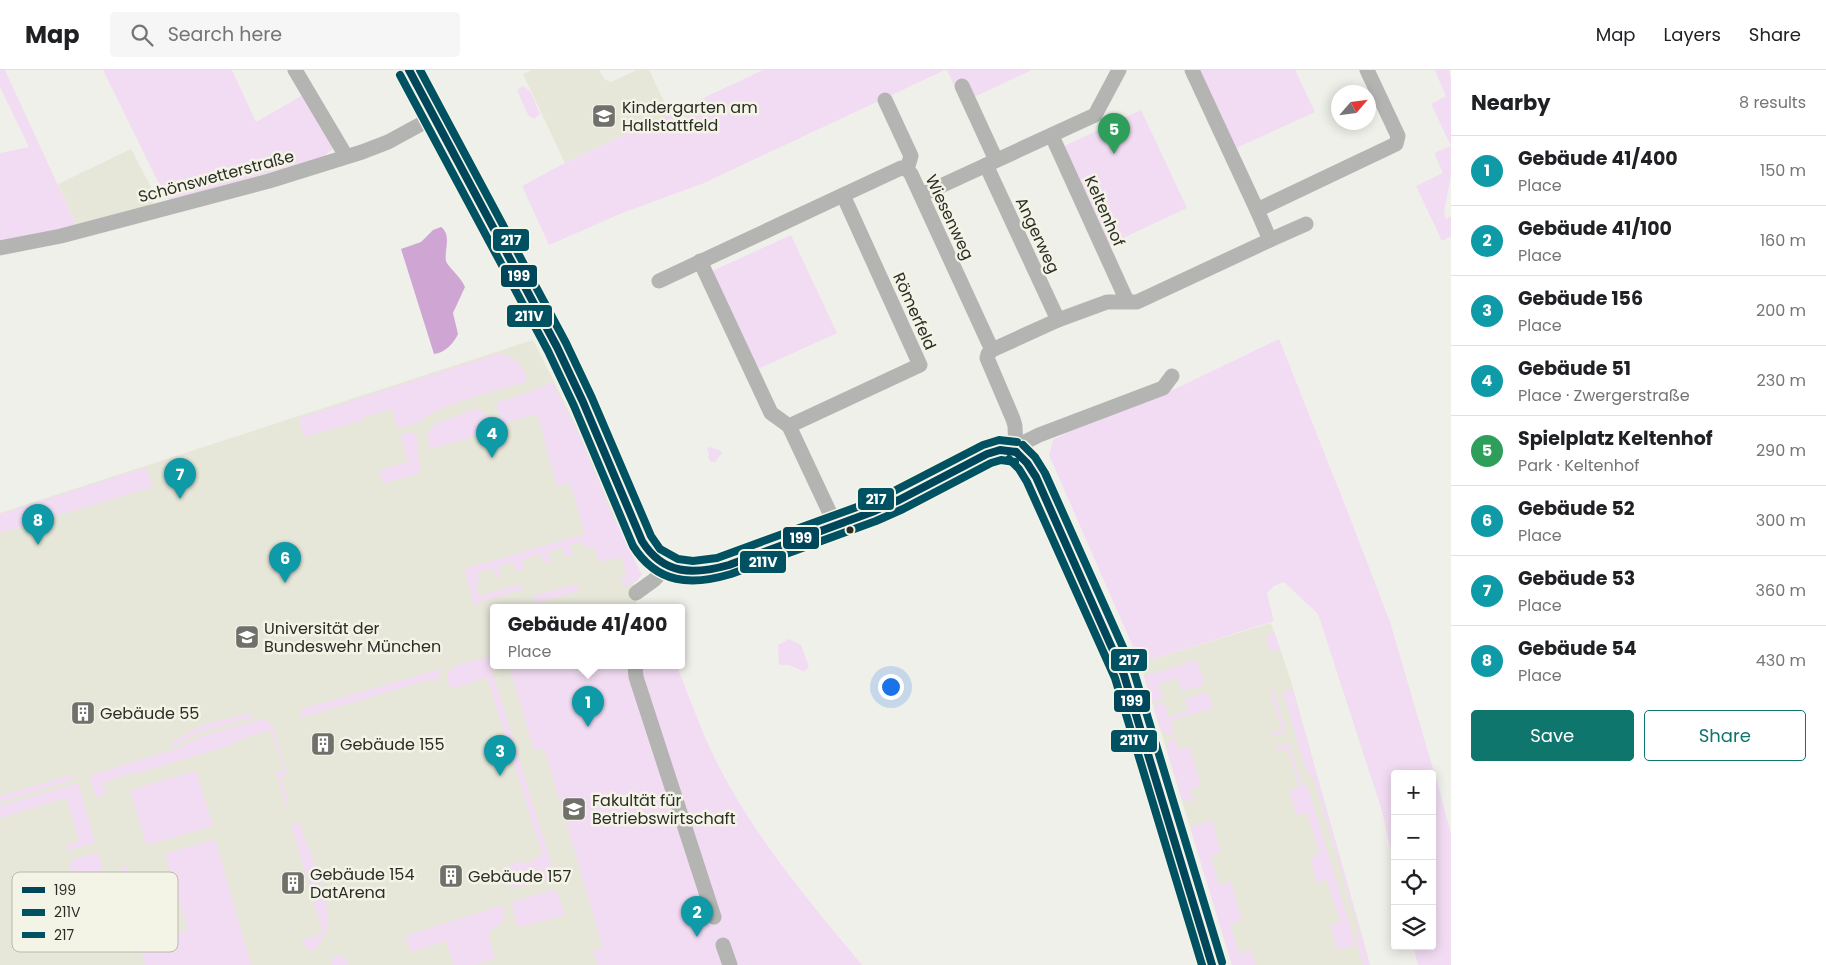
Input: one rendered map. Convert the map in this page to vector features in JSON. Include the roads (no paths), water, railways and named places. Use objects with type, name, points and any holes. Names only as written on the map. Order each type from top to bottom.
[{"type":"street","points":[[295,70],[346,156]]},
{"type":"street","points":[[409,70],[557,347],[584,402],[647,550],[659,563],[666,567],[680,570],[702,571],[727,565],[836,526],[888,505],[987,454],[1000,450],[1016,452],[1027,463],[1036,477],[1124,675],[1212,965]]},
{"type":"street","points":[[921,196],[1095,115],[1119,70]]},
{"type":"street","points":[[1192,70],[1270,240]]},
{"type":"street","points":[[1257,210],[1396,144],[1398,136],[1367,70]]},
{"type":"street","name":"Angerweg","points":[[962,86],[1058,320]]},
{"type":"street","name":"Wiesenweg","points":[[885,100],[911,156],[907,169],[921,196],[990,354],[1015,426],[1016,452]]},
{"type":"street","name":"Schönswetterstraße","points":[[0,248],[61,236],[269,181],[388,142],[434,117]]},
{"type":"street","name":"Keltenhof","points":[[1052,136],[1127,301]]},
{"type":"street","points":[[659,281],[901,168],[907,169]]},
{"type":"street","name":"Römerfeld","points":[[789,426],[920,365],[843,195]]},
{"type":"street","points":[[990,354],[1058,320],[1107,302],[1137,302],[1306,224]]},
{"type":"street","points":[[700,261],[771,413],[789,426],[836,526]]},
{"type":"street","points":[[1016,452],[1025,442],[1039,435],[1163,388],[1172,376]]},
{"type":"street","points":[[636,593],[654,580],[666,567]]},
{"type":"street","points":[[635,669],[636,677],[714,917]]},
{"type":"street","points":[[723,945],[730,965]]},
{"type":"place","name":"Kindergarten am Hallstattfeld","points":[[604,116]]},
{"type":"place","name":"Spielplatz Keltenhof","points":[[1114,154]]},
{"type":"place","name":"Gebäude 51","points":[[492,458]]},
{"type":"place","name":"Gebäude 53","points":[[180,499]]},
{"type":"place","name":"Gebäude 54","points":[[38,545]]},
{"type":"place","name":"Gebäude 52","points":[[285,583]]},
{"type":"place","name":"Universität der Bundeswehr München","points":[[247,637]]},
{"type":"place","name":"Gebäude 55","points":[[83,713]]},
{"type":"place","name":"Gebäude 41/400","points":[[588,727]]},
{"type":"place","name":"Gebäude 155","points":[[323,744]]},
{"type":"place","name":"Gebäude 156","points":[[500,776]]},
{"type":"place","name":"Fakultät für Betriebswirtschaft","points":[[574,809]]},
{"type":"place","name":"Gebäude 157","points":[[451,876]]},
{"type":"place","name":"Gebäude 154 DatArena","points":[[293,883]]},
{"type":"place","name":"Gebäude 41/100","points":[[697,937]]}]
